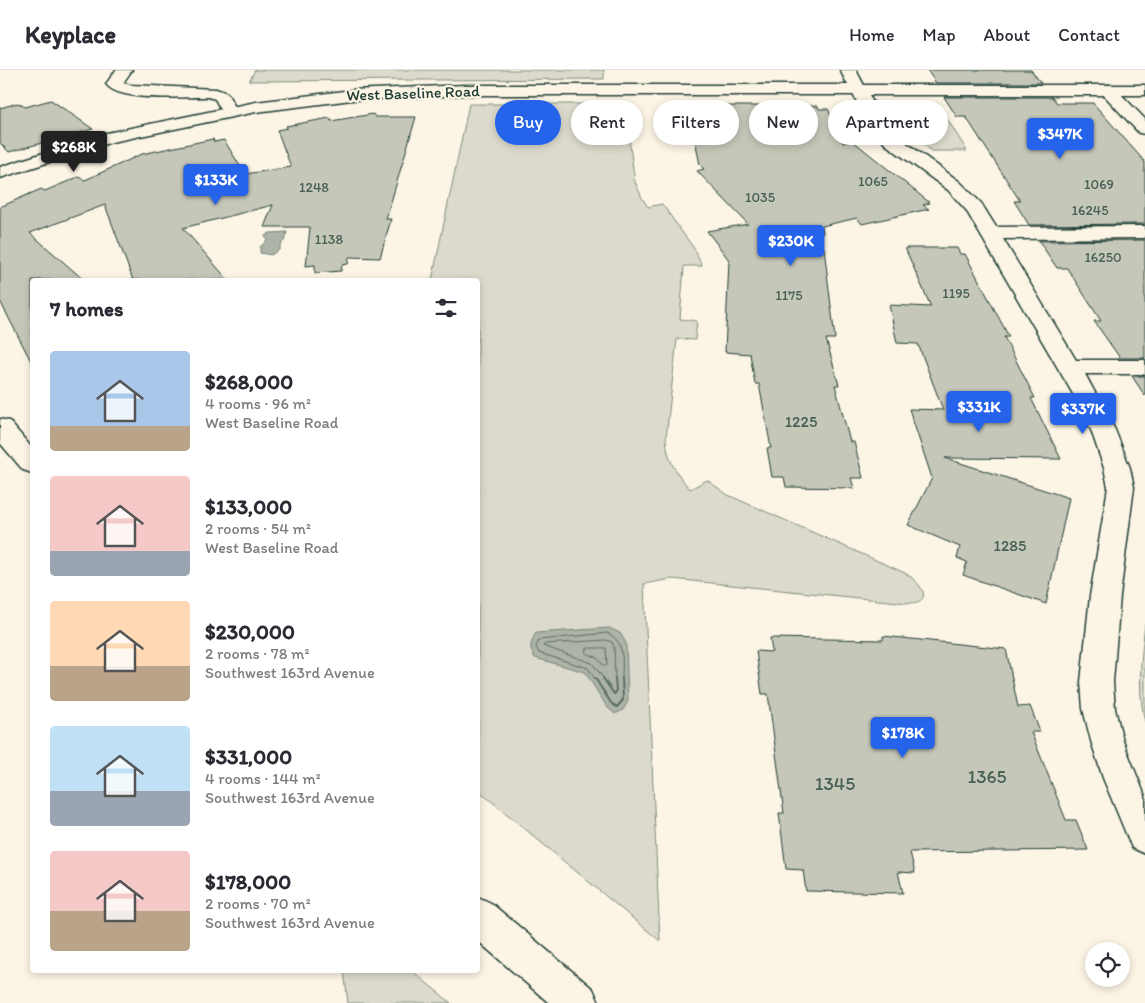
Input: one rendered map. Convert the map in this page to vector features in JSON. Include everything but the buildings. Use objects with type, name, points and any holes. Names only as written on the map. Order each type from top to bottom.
[{"type":"street","points":[[124,70],[114,84],[121,89],[134,91],[210,92],[220,96],[230,112]]},
{"type":"street","points":[[852,79],[880,128],[891,140],[954,186],[974,207],[1068,367],[1109,442],[1119,472],[1121,487],[1105,596],[1097,682],[1099,709],[1107,741],[1120,778],[1145,836]]},
{"type":"street","name":"West Baseline Road","points":[[0,173],[108,138],[230,112],[326,98],[406,92],[852,79],[1145,90]]},
{"type":"street","points":[[1108,90],[1145,129]]},
{"type":"street","name":"West Baseline Road","points":[[0,183],[60,161],[110,146],[134,133]]},
{"type":"street","points":[[990,233],[1145,232]]},
{"type":"street","points":[[1068,367],[1145,367]]},
{"type":"street","points":[[0,427],[30,462]]},
{"type":"street","points":[[480,918],[579,1003]]},
{"type":"shaded area","points":[[255,70],[604,70],[604,79],[249,81]]},
{"type":"shaded area","points":[[469,104],[495,104],[495,145],[561,145],[561,104],[571,104],[571,145],[630,145],[635,182],[642,198],[648,207],[662,204],[695,250],[702,266],[684,266],[680,319],[697,321],[695,340],[677,339],[666,438],[670,460],[680,477],[690,489],[707,480],[728,495],[905,573],[923,591],[922,599],[917,602],[908,603],[672,579],[644,584],[660,941],[480,792],[480,278],[432,278]]},
{"type":"shaded area","points":[[948,120],[967,151],[931,151],[924,145],[948,145]]},
{"type":"shaded area","points":[[1145,624],[1145,722],[1140,685]]},
{"type":"shaded area","points":[[344,973],[415,973],[451,1003],[348,1003]]},
{"type":"water","points":[[287,232],[285,240],[280,245],[280,249],[271,255],[260,253],[260,247],[267,240],[265,236],[270,233]]},
{"type":"water","points":[[609,628],[620,633],[626,643],[628,701],[623,710],[615,714],[607,707],[585,672],[535,658],[531,648],[536,633]]}]
